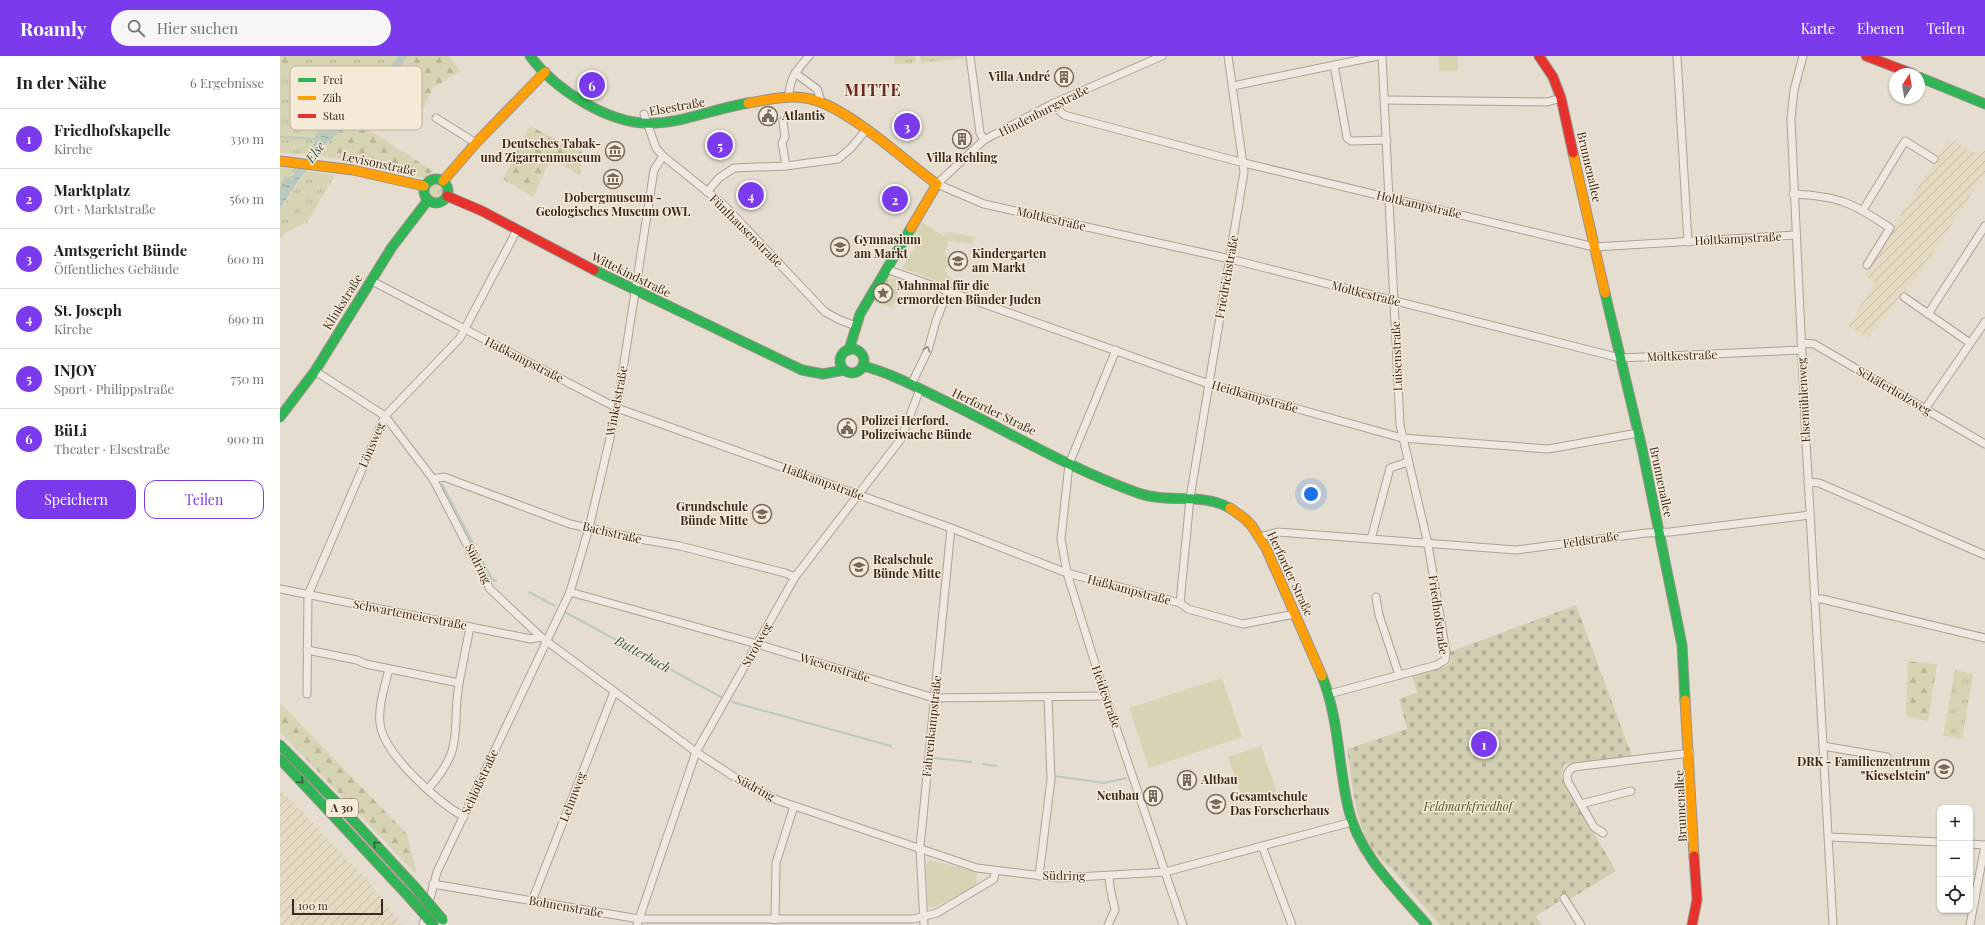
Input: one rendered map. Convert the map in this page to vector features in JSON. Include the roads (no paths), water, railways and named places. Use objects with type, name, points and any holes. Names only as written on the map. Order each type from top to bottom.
[{"type":"main road","name":"Elsestraße","points":[[530,56],[536,65],[570,93],[603,115],[623,122],[648,125],[688,119],[743,103],[778,98],[789,97],[821,101]]},
{"type":"main road","name":"Elsestraße","points":[[537,56],[545,72]]},
{"type":"main road","name":"Brunnenallee","points":[[1539,56],[1553,77],[1562,98],[1594,247],[1660,532],[1682,645],[1690,753],[1698,900],[1692,925]]},
{"type":"main road","points":[[1866,56],[1897,68]]},
{"type":"main road","points":[[443,181],[476,143],[545,72]]},
{"type":"main road","points":[[1925,79],[1985,104]]},
{"type":"main road","points":[[821,101],[844,113],[937,184],[860,314],[849,350],[841,357],[842,366],[853,373],[858,372],[862,359],[856,328]]},
{"type":"main road","name":"Levisonstraße","points":[[280,161],[334,166],[379,174],[424,186]]},
{"type":"main road","points":[[433,179],[443,181],[448,188],[447,196],[438,202],[428,200],[424,193],[424,186],[433,179]]},
{"type":"main road","name":"Wittekindstraße","points":[[447,196],[482,210],[635,291],[807,372],[824,376],[842,366]]},
{"type":"main road","name":"Klinkstraße","points":[[280,417],[315,371],[370,280],[404,229],[428,200]]},
{"type":"main road","points":[[849,350],[862,359]]},
{"type":"main road","name":"Herforder Straße","points":[[862,359],[911,385],[983,419],[1069,464],[1153,497],[1210,500],[1231,508],[1244,517],[1260,536],[1329,694],[1336,723],[1346,796],[1352,822],[1367,853],[1426,925]]},
{"type":"main road","name":"A 30","points":[[280,745],[341,807],[414,886],[445,923]]},
{"type":"main road","name":"A 30","points":[[280,759],[434,925]]},
{"type":"street","points":[[789,97],[789,85],[795,74],[809,56]]},
{"type":"street","points":[[970,56],[980,133],[984,140]]},
{"type":"street","name":"Hindenburgstraße","points":[[937,184],[984,140],[1052,104],[1162,56]]},
{"type":"street","name":"Friedrichstraße","points":[[1180,603],[1190,498],[1230,259],[1244,163],[1228,56]]},
{"type":"street","points":[[1233,86],[1378,56]]},
{"type":"street","name":"Luisenstraße","points":[[1382,56],[1388,140],[1400,425],[1428,544]]},
{"type":"street","points":[[1677,56],[1688,242]]},
{"type":"street","name":"Elsemühlenweg","points":[[1803,56],[1794,90],[1791,111],[1800,342],[1833,925]]},
{"type":"street","points":[[1334,64],[1347,138],[1351,141],[1388,140]]},
{"type":"street","points":[[795,74],[817,89],[821,101]]},
{"type":"street","points":[[1385,100],[1547,102],[1562,98]]},
{"type":"street","name":"Holtkampstraße","points":[[1052,104],[1064,114],[1244,163],[1594,247],[1796,236]]},
{"type":"street","name":"Fünfhausenstraße","points":[[644,114],[656,148],[663,156],[733,214],[825,312],[856,328]]},
{"type":"street","points":[[436,118],[476,143]]},
{"type":"street","points":[[783,121],[786,137],[782,143],[786,166]]},
{"type":"street","points":[[707,192],[719,178],[734,168],[786,166],[838,159],[851,148],[866,130]]},
{"type":"street","points":[[1863,210],[1905,141],[1934,159]]},
{"type":"street","name":"Winkelstraße","points":[[543,639],[570,592],[588,528],[617,408],[654,170],[663,156]]},
{"type":"street","name":"Moltkestraße","points":[[937,184],[984,204],[1230,259],[1620,358],[1801,350]]},
{"type":"street","points":[[1794,194],[1818,195],[1841,200],[1863,210],[1890,228],[1867,265]]},
{"type":"street","points":[[1928,314],[1985,226]]},
{"type":"street","name":"Lönsweg","points":[[307,694],[308,594],[385,416],[465,330],[518,230]]},
{"type":"street","name":"Heidkampstraße","points":[[886,269],[1209,384],[1402,438],[1548,449],[1638,433]]},
{"type":"street","name":"Haßkampstraße","points":[[370,280],[617,408],[951,528],[1067,573],[1180,603],[1188,609],[1243,624],[1295,614]]},
{"type":"street","points":[[911,385],[928,350],[936,321],[948,291]]},
{"type":"street","points":[[1904,297],[1970,343]]},
{"type":"street","points":[[1925,409],[1985,322]]},
{"type":"street","name":"Schäferholzweg","points":[[1800,342],[1814,344],[1985,444]]},
{"type":"street","name":"Heidestraße","points":[[1116,350],[1069,464],[1062,539],[1067,573],[1105,696],[1183,925]]},
{"type":"street","name":"Südring","points":[[315,371],[385,416],[433,479],[490,589],[543,639],[696,752],[739,780],[776,800],[920,847],[977,868],[1059,878],[1165,872],[1352,822]]},
{"type":"street","name":"Strotweg","points":[[638,922],[696,752],[795,577],[901,439],[906,430],[920,389]]},
{"type":"street","points":[[1371,539],[1390,468],[1408,462]]},
{"type":"street","name":"Bachstraße","points":[[433,479],[444,476],[570,524],[680,546],[785,573],[795,577]]},
{"type":"street","points":[[1808,482],[1819,483],[1985,556]]},
{"type":"street","name":"Feldstraße","points":[[1260,536],[1278,532],[1516,550],[1810,515]]},
{"type":"street","name":"Fahrenkampstraße","points":[[924,925],[920,847],[951,528]]},
{"type":"street","name":"Friedhofstraße","points":[[1329,694],[1437,665],[1445,660],[1446,652],[1428,544]]},
{"type":"street","name":"Schwartemeierstraße","points":[[280,589],[531,639],[543,639]]},
{"type":"street","name":"Wiesenstraße","points":[[570,592],[757,644],[934,698],[1105,696]]},
{"type":"street","points":[[1376,597],[1379,615],[1399,676]]},
{"type":"street","points":[[1814,599],[1822,599],[1985,638]]},
{"type":"street","points":[[428,789],[445,768],[455,744],[459,682],[470,627]]},
{"type":"street","name":"Schloßstraße","points":[[424,925],[433,884],[543,639]]},
{"type":"street","points":[[307,650],[357,660],[366,664],[389,669],[459,682]]},
{"type":"street","points":[[389,669],[380,712],[382,734],[391,751],[441,803],[464,817]]},
{"type":"street","name":"Lehmweg","points":[[532,901],[614,692]]},
{"type":"street","points":[[1039,876],[1051,779],[1048,697]]},
{"type":"street","points":[[1823,746],[1887,757]]},
{"type":"street","points":[[1604,833],[1594,827],[1580,804],[1568,782],[1568,770],[1574,767],[1690,753]]},
{"type":"street","points":[[1580,804],[1631,790]]},
{"type":"street","points":[[775,920],[776,863],[794,806]]},
{"type":"street","points":[[1829,837],[1937,842]]},
{"type":"street","points":[[1970,925],[1985,845],[1973,844]]},
{"type":"street","points":[[1262,846],[1292,925]]},
{"type":"street","name":"Bohnenstraße","points":[[433,884],[532,901],[638,922],[913,919],[937,913],[994,879],[995,871]]},
{"type":"street","points":[[1108,925],[1115,910],[1109,876]]},
{"type":"street","points":[[1564,898],[1582,925]]},
{"type":"water","points":[[398,56],[407,56],[401,66],[391,66]]},
{"type":"water","name":"Else","points":[[321,130],[343,130],[328,142],[299,180],[280,209],[280,188],[285,177],[290,177],[293,175],[310,152],[315,141],[315,136]]},
{"type":"waterway","name":"Else","points":[[280,137],[317,139]]},
{"type":"waterway","name":"Butterbach","points":[[442,484],[474,545]]},
{"type":"waterway","name":"Butterbach","points":[[478,553],[492,579],[496,581]]},
{"type":"waterway","name":"Butterbach","points":[[529,592],[555,606]]},
{"type":"waterway","name":"Butterbach","points":[[565,612],[721,697]]},
{"type":"waterway","name":"Butterbach","points":[[732,702],[891,746]]},
{"type":"waterway","name":"Butterbach","points":[[934,758],[971,762]]},
{"type":"waterway","name":"Butterbach","points":[[983,764],[997,766]]},
{"type":"waterway","name":"Butterbach","points":[[1055,776],[1104,783],[1126,778]]},
{"type":"place","name":"Villa André","points":[[1064,77]]},
{"type":"place","name":"BüLi","points":[[592,85]]},
{"type":"place","name":"Atlantis","points":[[768,116]]},
{"type":"place","name":"Amtsgericht Bünde","points":[[907,126]]},
{"type":"place","name":"Villa Rehling","points":[[962,139]]},
{"type":"place","name":"INJOY","points":[[720,145]]},
{"type":"place","name":"Deutsches Tabak- und Zigarrenmuseum","points":[[615,151]]},
{"type":"place","name":"Dobergmuseum - Geologisches Museum OWL","points":[[613,179]]},
{"type":"place","name":"St. Joseph","points":[[751,195]]},
{"type":"place","name":"Marktplatz","points":[[895,199]]},
{"type":"place","name":"Gymnasium am Markt","points":[[840,247]]},
{"type":"place","name":"Kindergarten am Markt","points":[[958,261]]},
{"type":"place","name":"Mahnmal für die ermordeten Bünder Juden","points":[[883,293]]},
{"type":"place","name":"Polizei Herford, Polizeiwache Bünde","points":[[847,428]]},
{"type":"place","name":"Grundschule Bünde Mitte","points":[[762,514]]},
{"type":"place","name":"Realschule Bünde Mitte","points":[[859,567]]},
{"type":"place","name":"Friedhofskapelle","points":[[1484,744]]},
{"type":"place","name":"DRK - Familienzentrum \"Kieselstein\"","points":[[1944,769]]},
{"type":"place","name":"Altbau","points":[[1187,780]]},
{"type":"place","name":"Neubau","points":[[1153,796]]},
{"type":"place","name":"Gesamtschule Das Forscherhaus","points":[[1216,804]]},
{"type":"district","name":"MITTE","points":[[873,90]]},
{"type":"park label","name":"Feldmarkfriedhof","points":[[1468,807]]}]
